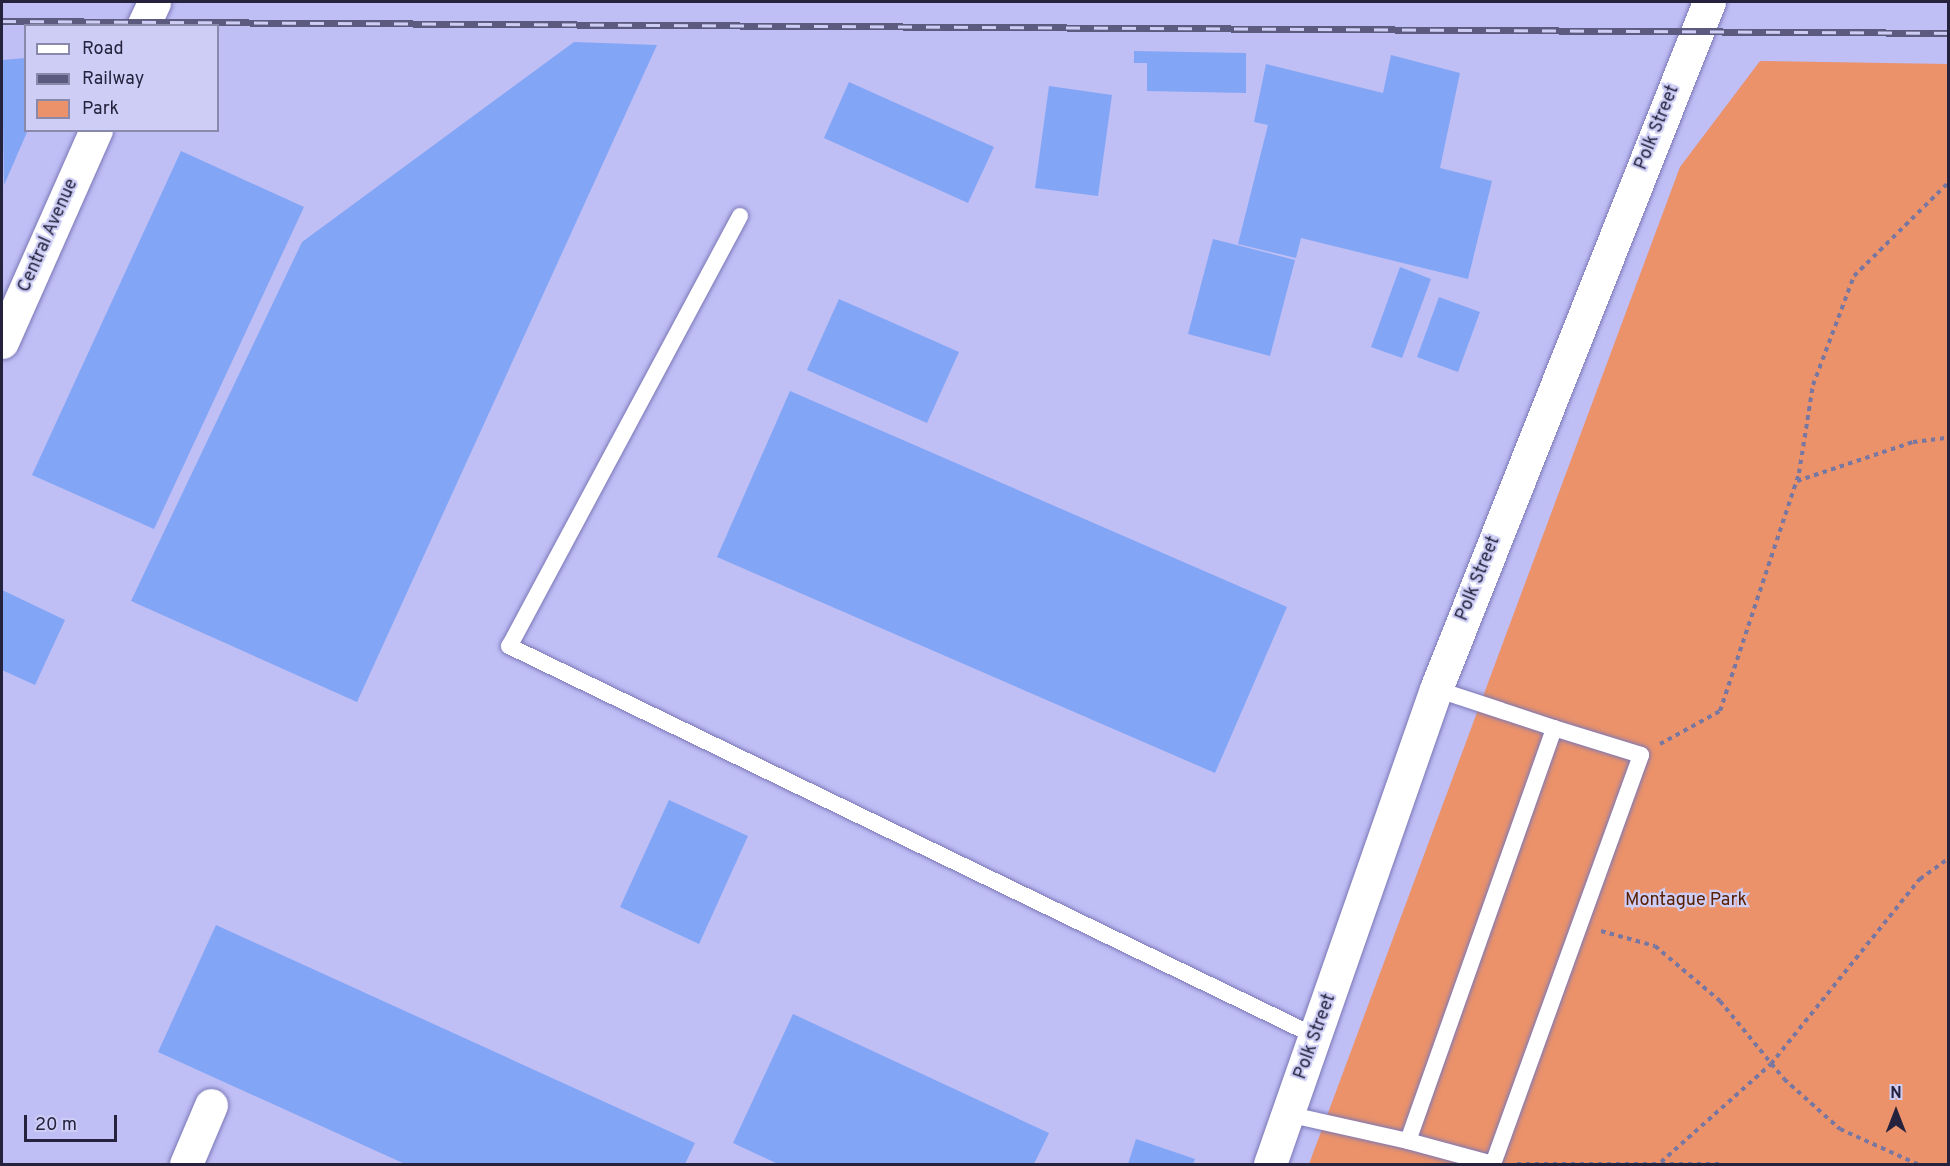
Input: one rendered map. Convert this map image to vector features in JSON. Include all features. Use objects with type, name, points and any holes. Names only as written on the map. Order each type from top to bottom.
[{"type":"street","points":[[144,24],[154,2]]},
{"type":"street","name":"Polk Street","points":[[1270,1164],[1317,1037],[1436,689],[1709,2]]},
{"type":"street","name":"Central Avenue","points":[[2,342],[95,132]]},
{"type":"street","points":[[186,1164],[211,1105]]},
{"type":"lane","points":[[740,216],[509,646],[1317,1037]]},
{"type":"lane","points":[[1287,1114],[1408,1141],[1493,1164],[1641,755],[1436,689]]},
{"type":"lane","points":[[1408,1141],[1554,728]]},
{"type":"path","points":[[1641,755],[1720,711],[1796,481],[1813,385],[1854,276],[1948,183]]},
{"type":"path","points":[[1796,481],[1913,442],[1948,438]]},
{"type":"path","points":[[1661,1162],[1771,1064],[1920,879],[1948,859]]},
{"type":"path","points":[[1580,925],[1655,946],[1720,1001],[1771,1064],[1840,1129],[1917,1164]]},
{"type":"path","points":[[1507,1164],[1661,1162],[1723,1164]]},
{"type":"green space","name":"Montague Park","points":[[1760,61],[1948,64],[1948,1164],[1309,1164],[1680,167]]},
{"type":"building","points":[[574,42],[657,45],[357,702],[131,601],[302,242]]},
{"type":"building","points":[[1134,51],[1246,53],[1246,93],[1147,91],[1147,63],[1134,63]]},
{"type":"building","points":[[1391,55],[1460,73],[1440,168],[1492,181],[1468,279],[1301,238],[1296,258],[1238,244],[1268,125],[1254,122],[1266,64],[1383,93]]},
{"type":"building","points":[[24,58],[24,132],[27,132],[4,185],[2,60]]},
{"type":"building","points":[[849,82],[994,147],[968,203],[824,138]]},
{"type":"building","points":[[1049,86],[1112,95],[1098,196],[1035,188]]},
{"type":"building","points":[[181,151],[304,207],[154,529],[32,475]]},
{"type":"building","points":[[1213,239],[1295,260],[1270,356],[1188,334]]},
{"type":"building","points":[[1400,267],[1431,279],[1402,358],[1371,347]]},
{"type":"building","points":[[1439,297],[1480,312],[1458,372],[1417,357]]},
{"type":"building","points":[[839,299],[959,352],[927,423],[807,370]]},
{"type":"building","points":[[790,391],[1287,607],[1215,773],[717,557]]},
{"type":"building","points":[[2,590],[65,620],[35,685],[2,670]]},
{"type":"building","points":[[669,800],[748,836],[699,944],[620,907]]},
{"type":"building","points":[[216,925],[695,1143],[685,1164],[405,1164],[158,1052]]},
{"type":"building","points":[[793,1014],[1049,1133],[1034,1164],[778,1164],[733,1143]]},
{"type":"building","points":[[1136,1139],[1195,1159],[1193,1164],[1128,1164]]},
{"type":"railway","points":[[2,21],[1948,33]]}]
